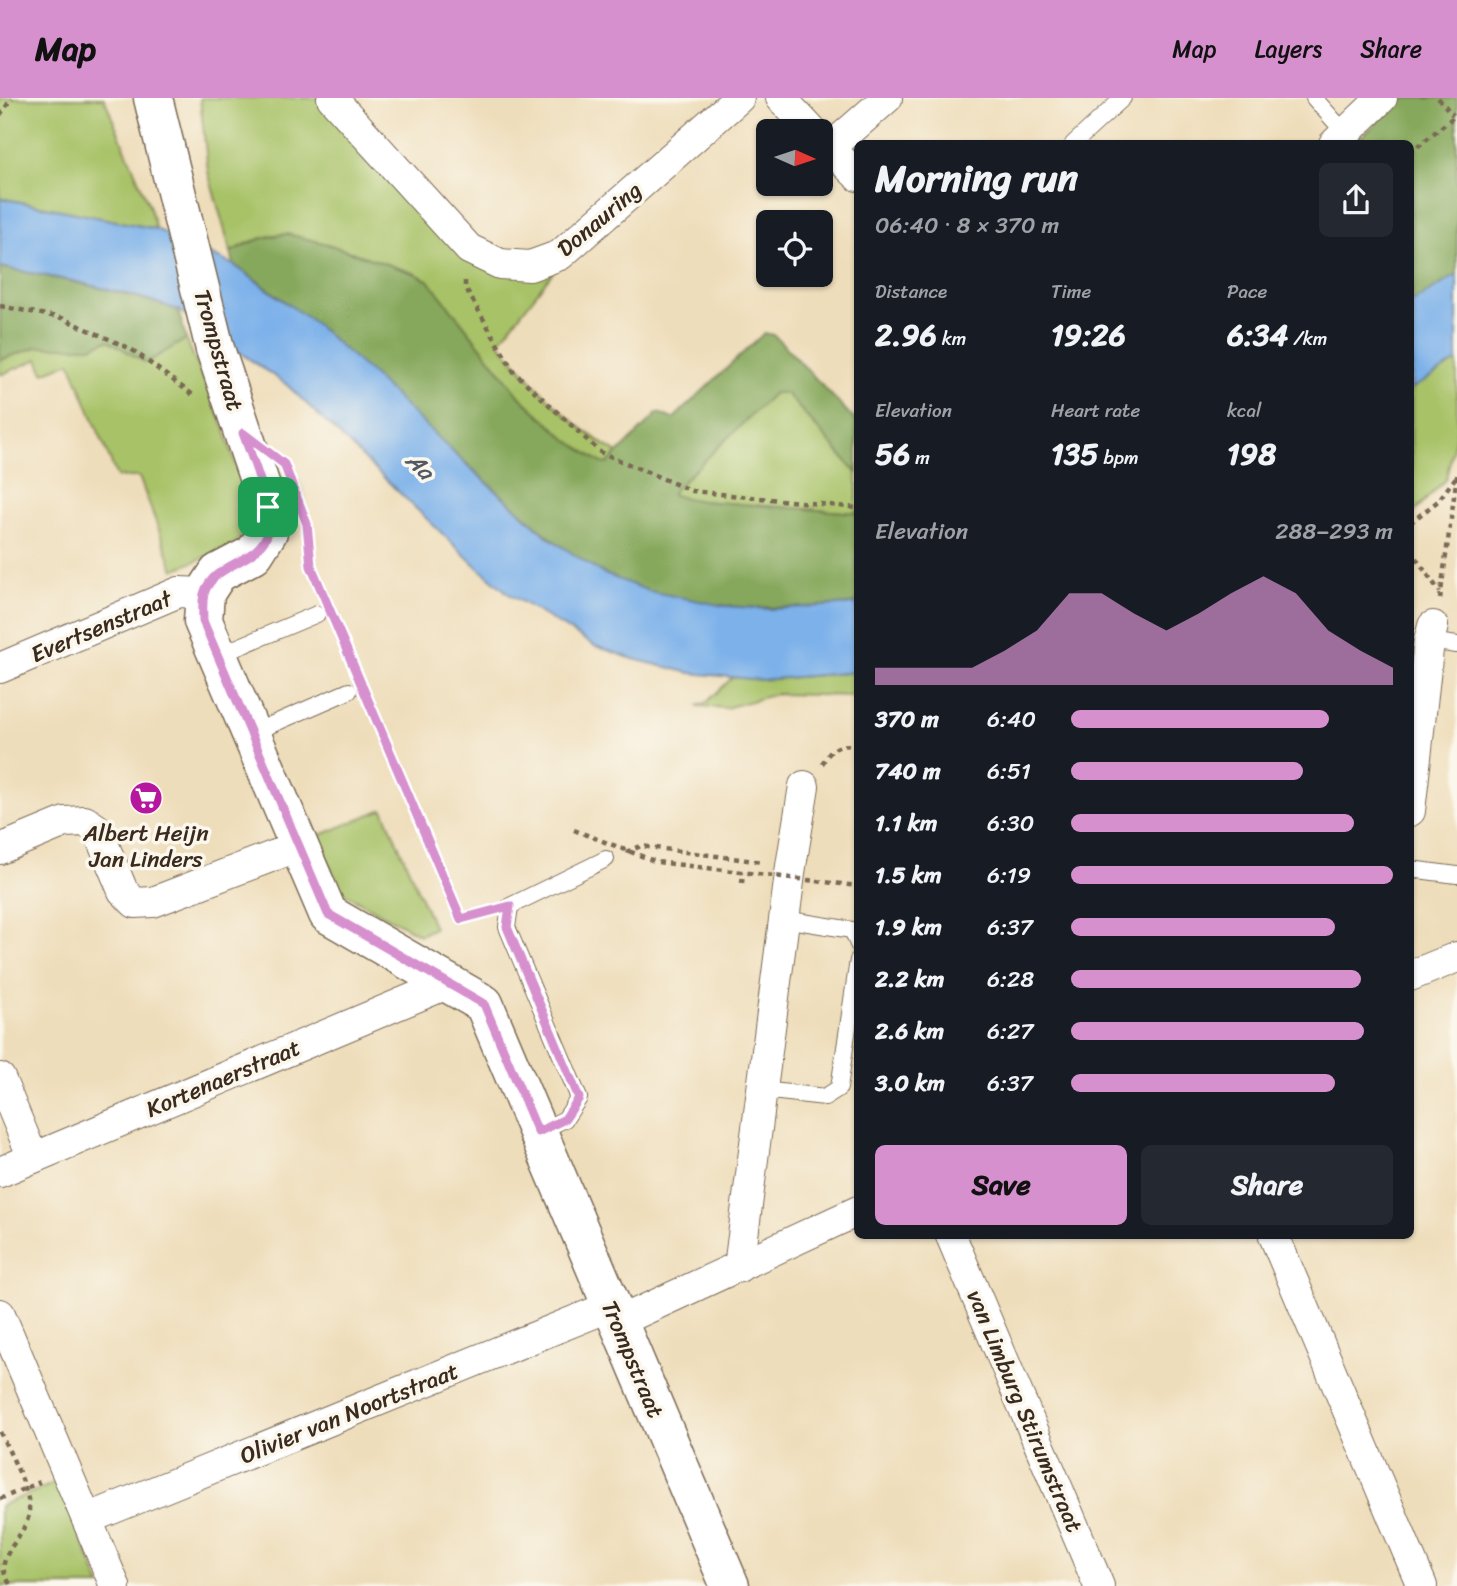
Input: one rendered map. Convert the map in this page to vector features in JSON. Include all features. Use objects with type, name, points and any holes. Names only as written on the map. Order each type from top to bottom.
[{"type":"street","name":"Trompstraat","points":[[153,98],[215,349],[268,507],[268,532],[254,554],[218,573],[205,593],[203,621],[328,914],[484,1004],[730,1586]]},
{"type":"street","name":"Donauring","points":[[332,98],[469,249],[500,264],[530,266],[560,255],[739,98]]},
{"type":"street","points":[[781,98],[801,119]]},
{"type":"street","points":[[833,132],[887,98]]},
{"type":"street","points":[[1340,138],[1382,98]]},
{"type":"street","points":[[833,152],[854,172]]},
{"type":"street","name":"Evertsenstraat","points":[[0,668],[178,592],[205,593]]},
{"type":"street","points":[[1414,788],[1440,637]]},
{"type":"street","points":[[739,1267],[791,866],[804,786]]},
{"type":"street","points":[[0,849],[65,822],[85,821],[97,829],[122,891],[135,903],[153,902],[299,846]]},
{"type":"street","points":[[1414,974],[1457,957]]},
{"type":"street","name":"Kortenaerstraat","points":[[0,1172],[447,984]]},
{"type":"street","points":[[0,1079],[33,1158]]},
{"type":"street","name":"Olivier van Noortstraat","points":[[86,1519],[739,1267],[854,1214]]},
{"type":"street","name":"van Limburg Stirumstraat","points":[[952,1239],[1099,1586]]},
{"type":"street","points":[[1276,1239],[1422,1586]]},
{"type":"street","points":[[0,1314],[115,1586]]},
{"type":"lane","points":[[1077,140],[1123,98]]},
{"type":"lane","points":[[1314,98],[1340,138]]},
{"type":"lane","points":[[219,655],[325,611]]},
{"type":"lane","points":[[252,733],[357,688]]},
{"type":"lane","points":[[538,1132],[565,1119],[579,1098],[507,927],[510,906],[606,859]]},
{"type":"lane","points":[[1414,870],[1457,875]]},
{"type":"lane","points":[[784,919],[852,930],[854,935]]},
{"type":"lane","points":[[762,1090],[825,1097],[839,1088],[854,987]]},
{"type":"path","points":[[0,115],[12,98]]},
{"type":"path","points":[[1414,150],[1455,114],[1438,98]]},
{"type":"path","points":[[469,249],[465,286],[514,372],[600,452],[692,491],[854,508]]},
{"type":"path","points":[[0,306],[62,318],[131,349],[203,403]]},
{"type":"path","points":[[1414,520],[1438,501],[1457,475]]},
{"type":"path","points":[[1440,637],[1441,594],[1457,475]]},
{"type":"path","points":[[302,512],[307,524],[311,566],[325,611],[461,919],[510,906]]},
{"type":"path","points":[[1414,556],[1441,594]]},
{"type":"path","points":[[804,786],[813,782],[829,751],[844,744],[854,745]]},
{"type":"path","points":[[574,830],[657,862],[854,886]]},
{"type":"path","points":[[606,859],[642,846],[791,866]]},
{"type":"path","points":[[742,883],[743,872]]},
{"type":"path","points":[[0,1432],[29,1502],[28,1520],[4,1563],[4,1572],[11,1586]]},
{"type":"path","points":[[0,1499],[66,1471]]},
{"type":"green space","points":[[0,98],[104,98],[149,205],[156,229],[0,198]]},
{"type":"green space","points":[[200,98],[322,98],[457,237],[553,272],[499,342],[539,389],[569,418],[618,453],[607,464],[602,463],[566,439],[521,398],[429,281],[416,274],[327,244],[287,234],[250,242],[231,252],[208,172]]},
{"type":"green space","points":[[1404,98],[1457,98],[1457,275],[1414,301],[1414,140],[1357,140]]},
{"type":"green space","points":[[287,234],[327,244],[416,274],[429,281],[521,398],[566,439],[607,464],[658,413],[673,419],[764,333],[774,335],[854,419],[854,470],[786,393],[774,393],[674,490],[672,495],[701,501],[854,513],[854,603],[761,608],[696,602],[633,586],[588,565],[533,523],[303,316],[234,265],[231,252],[272,236]]},
{"type":"green space","points":[[0,267],[112,291],[178,310],[186,339],[146,363],[108,340],[91,347],[37,347],[0,360]]},
{"type":"green space","points":[[186,339],[224,427],[248,506],[248,533],[230,547],[174,570],[139,477],[117,477],[70,362],[44,373],[38,359],[0,375],[0,360],[37,347],[91,347],[108,340],[146,363]]},
{"type":"green space","points":[[1457,361],[1457,430],[1446,479],[1414,512],[1414,387]]},
{"type":"green space","points":[[774,393],[786,393],[854,470],[854,513],[701,501],[672,496],[673,490]]},
{"type":"green space","points":[[854,672],[854,696],[776,694],[726,708],[697,706],[707,702],[733,677],[762,680]]},
{"type":"green space","points":[[383,809],[434,928],[420,935],[340,891],[318,836]]},
{"type":"green space","points":[[57,1482],[101,1586],[0,1586],[0,1506]]},
{"type":"water","name":"Aa","points":[[0,198],[156,229],[234,265],[313,322],[548,537],[602,573],[649,591],[725,606],[770,609],[854,604],[854,672],[761,680],[690,673],[633,659],[595,646],[509,594],[474,564],[287,385],[178,310],[78,282],[0,267]]},
{"type":"water","points":[[1457,275],[1457,361],[1414,387],[1414,301]]},
{"type":"place","name":"Albert Heijn Jan Linders","points":[[146,798]]},
{"type":"route","points":[[243,433],[284,464],[307,524],[311,566],[461,919],[510,906],[507,927],[579,1098],[565,1119],[538,1132],[484,1004],[328,914],[203,621],[205,593],[218,573],[254,554],[268,532],[268,507],[243,433]]}]
